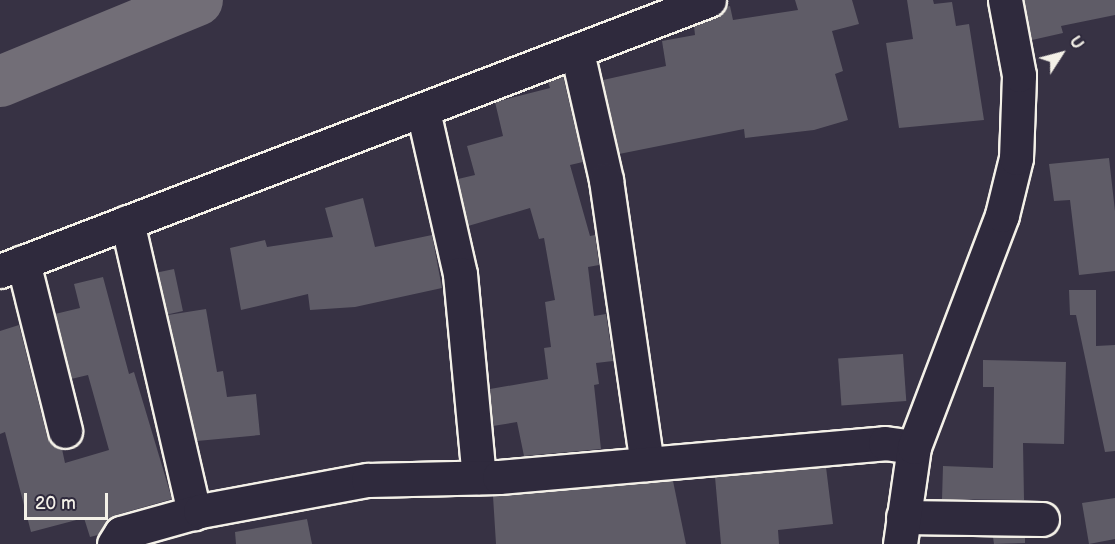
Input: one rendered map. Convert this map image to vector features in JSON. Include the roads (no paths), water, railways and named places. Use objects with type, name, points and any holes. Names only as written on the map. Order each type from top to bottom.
[{"type":"street","points":[[65,431],[11,267],[709,0]]},
{"type":"street","points":[[1005,0],[1019,75],[1016,158],[1002,215],[914,447],[902,531],[1042,519]]},
{"type":"street","points":[[577,52],[606,180],[647,464]]},
{"type":"street","points":[[423,111],[460,274],[479,477]]},
{"type":"street","points":[[127,222],[194,513]]},
{"type":"street","points":[[114,544],[121,533],[194,513],[368,480],[479,477],[885,443],[914,447]]},
{"type":"waterway","points":[[0,81],[197,0]]}]
